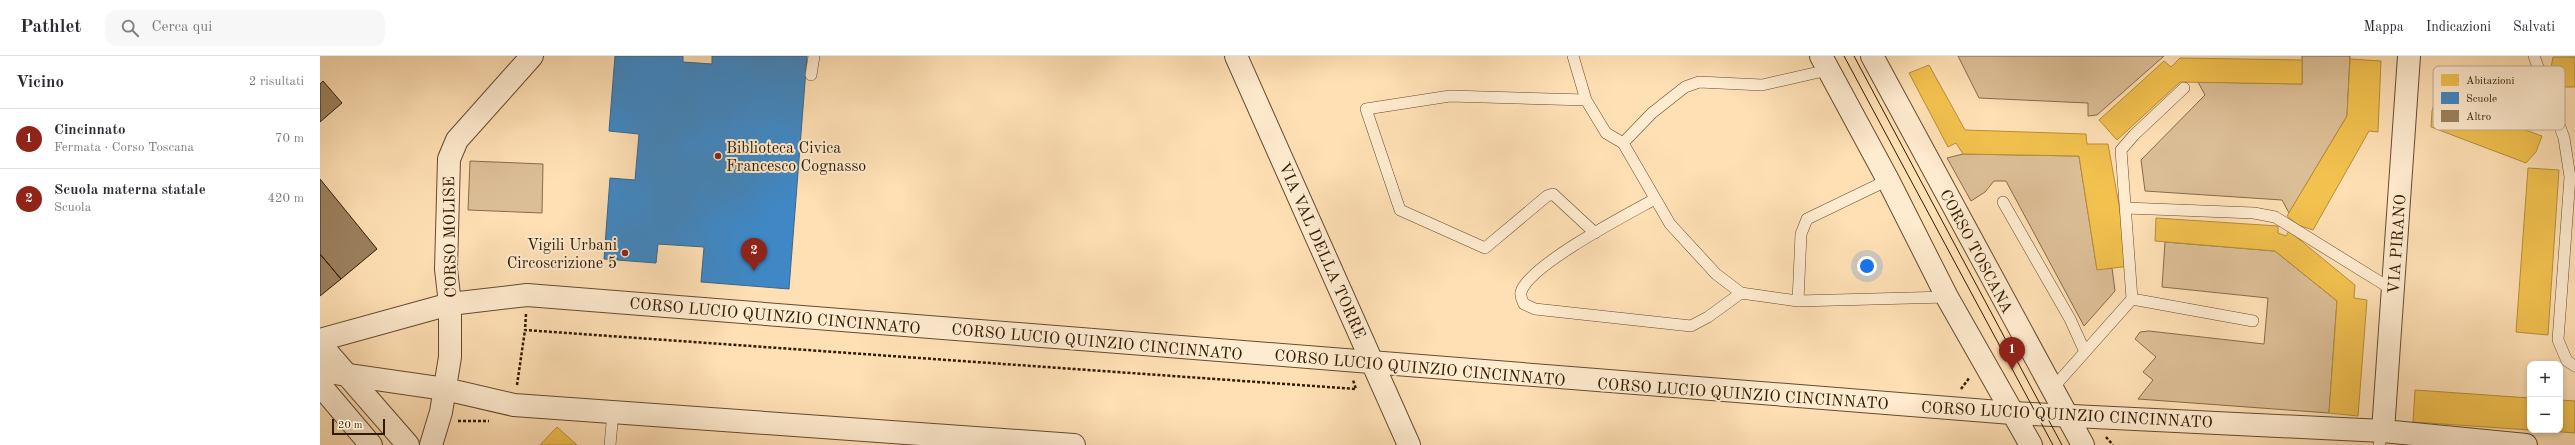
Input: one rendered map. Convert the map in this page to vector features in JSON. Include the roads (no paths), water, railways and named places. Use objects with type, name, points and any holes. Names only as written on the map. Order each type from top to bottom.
[{"type":"street","name":"CORSO MOLISE","points":[[431,445],[445,389],[450,357],[450,304],[446,269],[449,159],[457,140],[532,56]]},
{"type":"street","name":"VIA VAL DELLA TORRE","points":[[1236,56],[1410,445]]},
{"type":"street","name":"CORSO TOSCANA","points":[[1872,56],[2083,445]]},
{"type":"street","name":"VIA PIRANO","points":[[2384,440],[2409,56]]},
{"type":"street","points":[[1824,63],[1888,180],[1947,297],[2031,445]]},
{"type":"street","name":"CORSO LUCIO QUINZIO CINCINNATO","points":[[320,340],[450,304],[527,295],[1374,364],[2012,413],[2067,415],[2384,440],[2526,445]]},
{"type":"street","points":[[320,344],[408,445]]},
{"type":"street","points":[[320,372],[445,389],[514,406],[1074,445]]},
{"type":"street","points":[[320,385],[371,445]]},
{"type":"lane","points":[[811,75],[814,56]]},
{"type":"lane","points":[[1573,56],[1586,100],[1606,133],[1623,143],[1655,199],[1675,229],[1716,274],[1741,293],[1798,301],[1947,297]]},
{"type":"lane","points":[[2534,56],[2538,66]]},
{"type":"lane","points":[[1623,143],[1663,104],[1685,87],[1699,82],[1762,85],[1824,63]]},
{"type":"lane","points":[[2052,389],[2132,299],[2122,150],[2134,136],[2184,88]]},
{"type":"lane","points":[[1586,100],[1450,96],[1366,109],[1400,210],[1485,248],[1547,196],[1553,194],[1595,233]]},
{"type":"lane","points":[[2561,130],[2564,138],[2570,177],[2558,340],[2567,361],[2575,366]]},
{"type":"lane","points":[[1798,301],[1801,234],[1807,219],[1888,180]]},
{"type":"lane","points":[[1655,199],[1595,233],[1530,278],[1521,291],[1520,297],[1524,304],[1534,309],[1691,326],[1708,317],[1741,293]]},
{"type":"lane","points":[[2003,202],[2070,319],[2084,352]]},
{"type":"lane","points":[[2126,208],[2254,213],[2275,217],[2393,290]]},
{"type":"lane","points":[[2132,299],[2253,321]]},
{"type":"lane","points":[[610,445],[613,412]]},
{"type":"tram line","points":[[1844,56],[2053,445]]},
{"type":"tram line","points":[[1854,56],[2062,445]]},
{"type":"place","name":"Biblioteca Civica Francesco Cognasso","points":[[718,156]]},
{"type":"place","name":"Vigili Urbani Circoscrizione 5","points":[[625,253]]},
{"type":"place","name":"Scuola materna statale","points":[[754,271]]},
{"type":"place","name":"Cincinnato","points":[[2012,370]]}]
